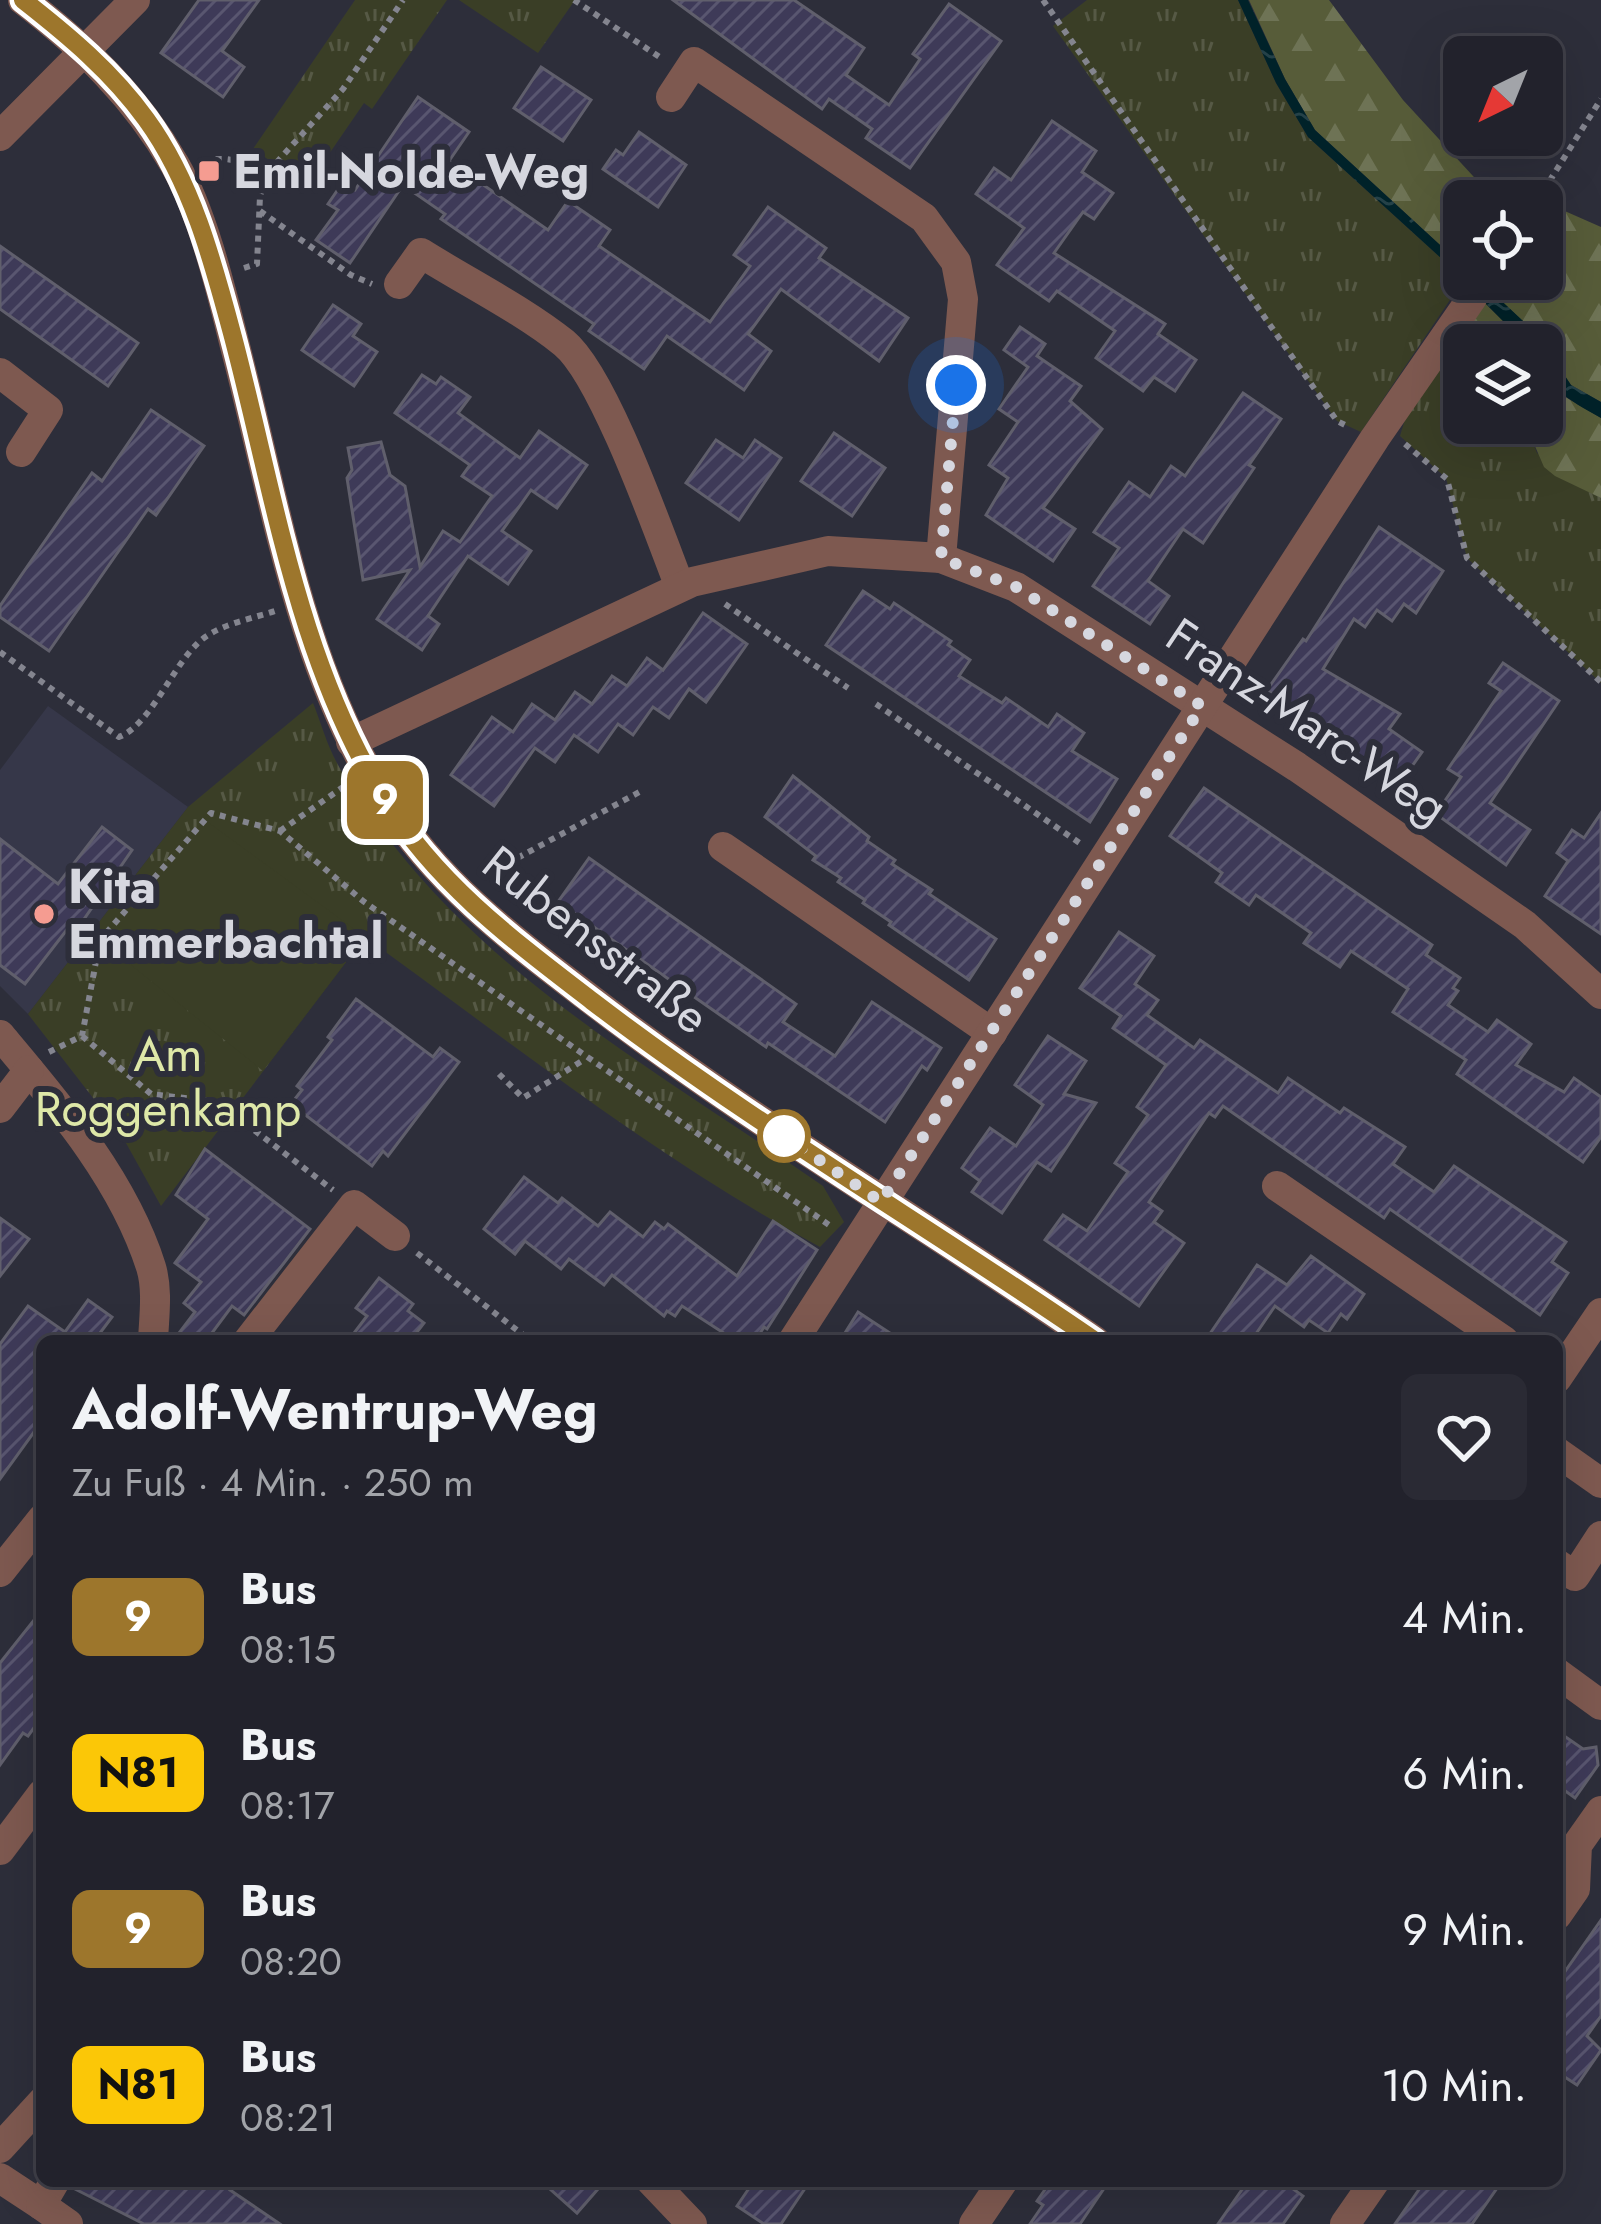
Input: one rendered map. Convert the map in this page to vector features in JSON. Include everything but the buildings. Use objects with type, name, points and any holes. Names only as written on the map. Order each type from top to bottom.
[{"type":"street","name":"Rubensstraße","points":[[23,0],[85,48],[146,118],[178,171],[217,275],[300,602],[358,754],[419,848],[496,927],[647,1043],[1086,1335]]},
{"type":"street","points":[[0,136],[134,0]]},
{"type":"street","points":[[679,86],[694,62],[924,218],[956,262],[963,298],[941,558]]},
{"type":"street","points":[[399,284],[422,254],[566,345],[587,372],[686,585]]},
{"type":"street","points":[[797,1335],[1375,438],[1471,300]]},
{"type":"street","points":[[0,373],[48,410],[22,452]]},
{"type":"street","name":"Franz-Marc-Weg","points":[[358,754],[686,585],[828,550],[941,558],[1016,587],[1202,706],[1462,878],[1566,958],[1601,994]]},
{"type":"street","points":[[723,847],[992,1033]]},
{"type":"street","points":[[0,1035],[78,1132],[124,1206],[152,1270],[153,1335]]},
{"type":"street","points":[[0,1108],[27,1067]]},
{"type":"street","points":[[1276,1186],[1495,1335]]},
{"type":"street","points":[[253,1335],[354,1205],[395,1236]]},
{"type":"street","points":[[1563,1369],[1601,1312]]},
{"type":"street","points":[[1563,1456],[1601,1483]]},
{"type":"street","points":[[0,1572],[36,1527]]},
{"type":"street","points":[[1563,1568],[1575,1576],[1601,1536]]},
{"type":"street","points":[[1563,1677],[1601,1705]]},
{"type":"street","points":[[0,1850],[36,1802]]},
{"type":"street","points":[[1563,1906],[1575,1888],[1577,1845],[1601,1811]]},
{"type":"street","points":[[0,2147],[36,2108]]},
{"type":"street","points":[[3,2185],[48,2193],[68,2224]]},
{"type":"street","points":[[657,2187],[692,2224]]},
{"type":"street","points":[[974,2224],[999,2187]]},
{"type":"street","points":[[1345,2224],[1371,2187]]},
{"type":"path","points":[[217,275],[257,264],[267,173],[343,89],[404,0]]},
{"type":"path","points":[[574,0],[679,86]]},
{"type":"path","points":[[1043,0],[1337,421],[1375,438],[1406,444],[1447,479],[1467,558],[1601,682]]},
{"type":"path","points":[[1550,180],[1601,99]]},
{"type":"path","points":[[178,171],[217,158],[267,173]]},
{"type":"path","points":[[260,211],[368,284],[399,284]]},
{"type":"path","points":[[686,585],[848,688]]},
{"type":"path","points":[[0,652],[119,736],[134,731],[167,679],[206,636],[300,602]]},
{"type":"path","points":[[876,704],[1104,860]]},
{"type":"path","points":[[280,831],[342,790],[358,754]]},
{"type":"path","points":[[456,891],[643,790]]},
{"type":"path","points":[[27,1067],[82,1036],[100,940],[212,813],[280,831],[363,902],[855,1243]]},
{"type":"path","points":[[82,1036],[151,1094],[218,1102],[354,1205]]},
{"type":"path","points":[[499,1074],[523,1098],[585,1059]]},
{"type":"path","points":[[395,1236],[523,1335]]},
{"type":"shaded area","points":[[48,706],[188,807],[28,1014],[0,986],[0,770]]},
{"type":"green space","points":[[355,0],[447,0],[372,109],[364,103],[307,186],[253,149]]},
{"type":"green space","points":[[459,0],[575,0],[538,53]]},
{"type":"green space","points":[[1087,0],[1238,0],[1276,83],[1308,137],[1443,260],[1443,300],[1450,300],[1361,432],[1337,421],[1053,26]]},
{"type":"green space","points":[[1249,0],[1329,0],[1403,100],[1443,143],[1443,156],[1455,156],[1477,180],[1443,180],[1443,248],[1315,130],[1285,79]]},
{"type":"green space","points":[[1563,210],[1601,227],[1601,402],[1571,385],[1563,373],[1563,324],[1526,324],[1500,300],[1563,300]]},
{"type":"green space","points":[[1483,301],[1506,324],[1468,324]]},
{"type":"green space","points":[[1443,358],[1443,444],[1533,444],[1537,453],[1601,498],[1601,683],[1467,558],[1446,478],[1400,436],[1406,416]]},
{"type":"green space","points":[[1563,396],[1601,418],[1601,498],[1544,467],[1534,444],[1563,444]]},
{"type":"green space","name":"Am Roggenkamp","points":[[313,703],[333,756],[363,806],[439,898],[488,946],[595,1031],[823,1186],[844,1222],[820,1247],[644,1139],[365,937],[161,1206],[121,1134],[28,1014],[188,807]]},
{"type":"green space","points":[[205,820],[365,937],[263,1071],[100,940]]},
{"type":"water","points":[[1238,0],[1248,0],[1315,130],[1443,248],[1443,260],[1308,137],[1276,83]]},
{"type":"water","points":[[1501,300],[1526,324],[1506,324],[1483,301]]},
{"type":"water","points":[[1563,373],[1571,385],[1601,402],[1601,418],[1563,394]]},
{"type":"bus line","name":"9","points":[[23,0],[85,48],[146,118],[178,171],[217,275],[307,627],[351,742],[419,848],[496,927],[647,1043],[1086,1335]]},
{"type":"place","name":"Emil-Nolde-Weg","points":[[209,171]]},
{"type":"place","name":"Kita Emmerbachtal","points":[[44,914]]},
{"type":"route","points":[[784,1136],[881,1202],[1202,706],[1016,587],[941,558],[956,385]]}]
